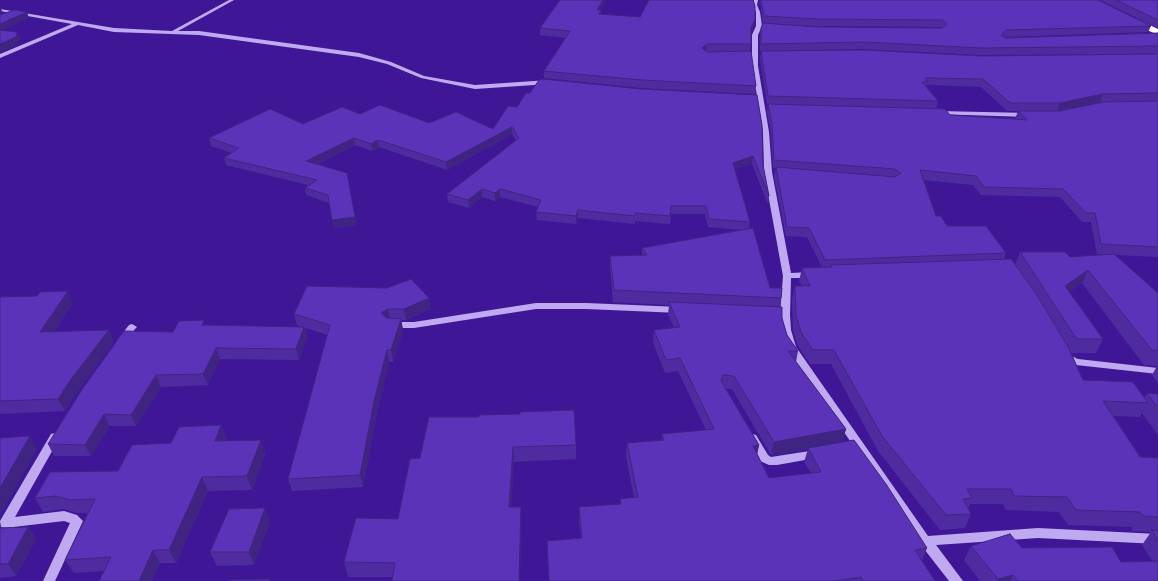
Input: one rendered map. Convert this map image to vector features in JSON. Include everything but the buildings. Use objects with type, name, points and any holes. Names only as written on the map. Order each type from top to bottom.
[{"type":"highway","points":[[1124,16],[1158,34]]},
{"type":"street","points":[[174,31],[232,0]]},
{"type":"street","points":[[756,0],[755,5],[764,26],[755,35],[749,56],[755,98],[762,108],[787,276],[780,315],[792,347],[856,446],[925,541],[957,581]]},
{"type":"street","points":[[0,10],[76,24],[129,31],[174,31],[250,39],[358,55],[389,63],[423,77],[475,87],[532,82],[557,83]]},
{"type":"street","points":[[0,19],[18,12]]},
{"type":"street","points":[[0,56],[76,24]]},
{"type":"street","points":[[1149,36],[1158,34]]},
{"type":"street","points":[[749,56],[763,56]]},
{"type":"street","points":[[762,108],[772,108]]},
{"type":"street","points":[[929,112],[1038,116]]},
{"type":"street","points":[[787,276],[816,274]]},
{"type":"street","points":[[390,325],[414,325],[536,306],[586,306],[694,311]]},
{"type":"street","points":[[117,346],[132,327]]},
{"type":"street","points":[[1060,349],[1064,355],[1076,362],[1158,371]]},
{"type":"street","points":[[2,523],[63,425]]},
{"type":"street","points":[[745,426],[764,458],[769,461],[824,452]]},
{"type":"street","points":[[2,523],[64,516],[73,518],[77,522],[49,581]]},
{"type":"street","points":[[925,541],[1038,533],[1158,539]]}]
